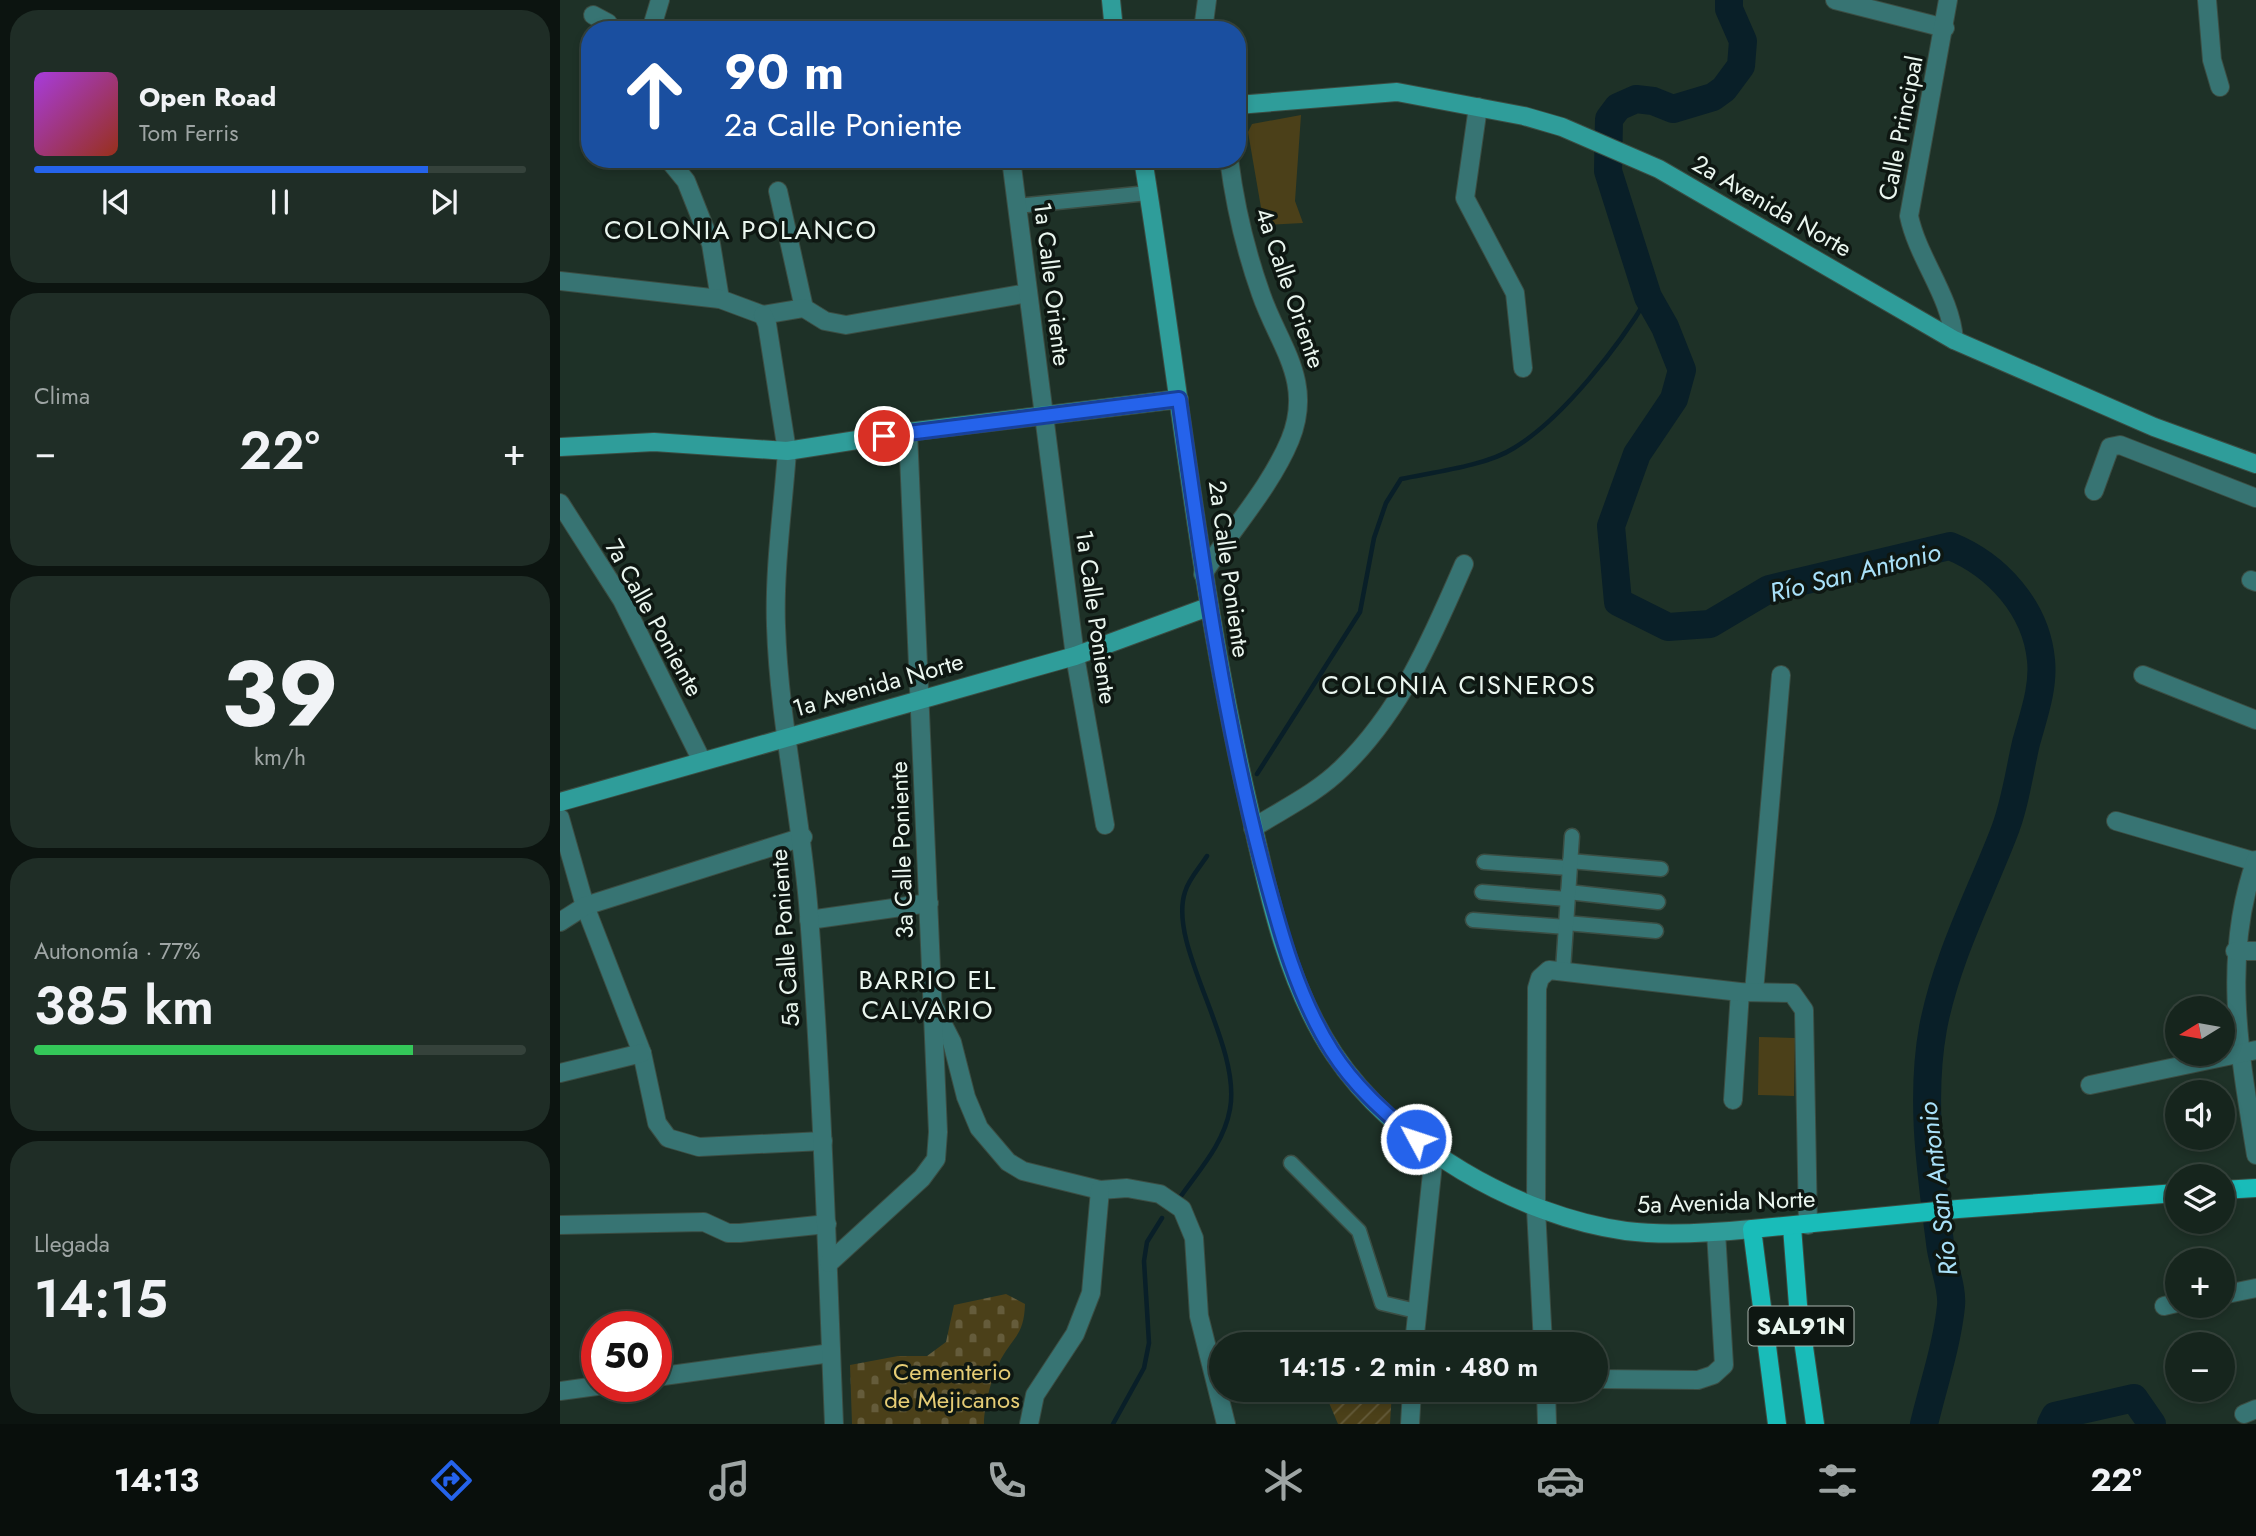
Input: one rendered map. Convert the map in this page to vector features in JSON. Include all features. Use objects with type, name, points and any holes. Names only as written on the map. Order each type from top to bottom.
[{"type":"main road","points":[[1111,0],[1113,21]]},
{"type":"main road","name":"2a Avenida Norte","points":[[1246,104],[1397,92],[1478,107],[1562,127],[1626,153],[1673,177],[1954,340],[2142,422],[2256,464]]},
{"type":"main road","name":"2a Calle Poniente","points":[[1144,168],[1222,688],[1253,828],[1278,925],[1297,979]]},
{"type":"main road","points":[[560,447],[654,442],[788,451],[908,432],[1179,399]]},
{"type":"main road","name":"1a Avenida Norte","points":[[560,802],[1076,656],[1208,607]]},
{"type":"main road","name":"5a Avenida Norte","points":[[1297,979],[1319,1028],[1346,1070],[1379,1108],[1434,1154],[1536,1209],[1626,1231],[1716,1232],[1958,1209],[2165,1194]]},
{"type":"main road","points":[[2235,1189],[2256,1188]]},
{"type":"main road","name":"SAL91N","points":[[1800,1226],[1798,1305],[1815,1424]]},
{"type":"main road","name":"SAL91N","points":[[1752,1229],[1777,1424]]},
{"type":"street","points":[[654,21],[660,0]]},
{"type":"street","points":[[1204,21],[1207,0]]},
{"type":"street","points":[[1835,0],[1944,28]]},
{"type":"street","name":"Calle Principal","points":[[1948,0],[1909,216],[1914,242],[1953,321],[1954,340]]},
{"type":"street","points":[[2207,0],[2212,60],[2220,87]]},
{"type":"street","points":[[593,15],[604,21]]},
{"type":"street","points":[[1478,107],[1465,198],[1515,293],[1523,369]]},
{"type":"street","points":[[675,168],[686,181],[711,244],[720,299]]},
{"type":"street","name":"1a Calle Oriente","points":[[1012,168],[1044,415]]},
{"type":"street","name":"4a Calle Oriente","points":[[1203,574],[1277,467],[1291,438],[1299,394],[1296,375],[1262,297],[1236,216],[1230,168]]},
{"type":"street","points":[[778,191],[804,308]]},
{"type":"street","points":[[1017,206],[1148,193]]},
{"type":"street","points":[[560,281],[720,299],[763,315],[804,308],[825,321],[846,325],[1028,293]]},
{"type":"street","name":"5a Calle Poniente","points":[[763,315],[767,324],[788,451],[776,625],[785,738],[803,837],[823,1141],[834,1424]]},
{"type":"street","name":"1a Calle Poniente","points":[[1044,415],[1076,656],[1105,825]]},
{"type":"street","name":"3a Calle Poniente","points":[[829,1263],[922,1178],[936,1159],[938,1132],[908,432]]},
{"type":"street","points":[[2094,491],[2110,447],[2120,445],[2256,498]]},
{"type":"street","name":"7a Calle Poniente","points":[[560,503],[622,600],[701,760]]},
{"type":"street","points":[[1253,828],[1323,783],[1366,742],[1394,705],[1426,654],[1464,564]]},
{"type":"street","points":[[1733,1100],[1781,675]]},
{"type":"street","points":[[2143,675],[2256,720]]},
{"type":"street","points":[[560,818],[585,906],[642,1053],[657,1123],[668,1138],[699,1147],[823,1141]]},
{"type":"street","points":[[2116,821],[2256,861],[2235,951],[2248,1051],[2256,1155]]},
{"type":"street","points":[[1563,970],[1572,836]]},
{"type":"street","points":[[560,922],[585,906],[803,837]]},
{"type":"street","points":[[1484,862],[1661,869]]},
{"type":"street","points":[[1482,892],[1658,902]]},
{"type":"street","points":[[809,920],[929,903]]},
{"type":"street","points":[[1473,920],[1656,931]]},
{"type":"street","points":[[2235,951],[2256,951]]},
{"type":"street","points":[[1542,1332],[1536,1209],[1537,988],[1540,978],[1549,970],[1747,992],[1792,993],[1804,1010],[1800,1226]]},
{"type":"street","points":[[933,1005],[952,1042],[966,1097],[979,1128],[1007,1162],[1023,1171],[1100,1190],[1127,1188],[1160,1194],[1182,1209],[1190,1223],[1199,1316],[1226,1424]]},
{"type":"street","points":[[2090,1085],[2248,1051]]},
{"type":"street","points":[[560,1073],[642,1053]]},
{"type":"street","points":[[1415,1332],[1434,1154]]},
{"type":"street","points":[[1291,1163],[1359,1231],[1382,1303],[1416,1311]]},
{"type":"street","points":[[1029,1424],[1035,1395],[1075,1334],[1091,1293],[1100,1190]]},
{"type":"street","points":[[560,1225],[704,1222],[728,1233],[740,1233],[827,1224]]},
{"type":"street","points":[[1608,1379],[1698,1380],[1713,1375],[1724,1365],[1716,1232]]},
{"type":"street","points":[[2235,1292],[2256,1288]]},
{"type":"street","points":[[672,1375],[831,1353]]},
{"type":"street","points":[[560,1391],[581,1388]]},
{"type":"street","points":[[1410,1424],[1411,1402]]},
{"type":"street","points":[[1546,1402],[1547,1424]]},
{"type":"green space","points":[[1301,115],[1295,201],[1303,223],[1264,225],[1248,132],[1252,124]]},
{"type":"green space","points":[[1759,1037],[1795,1038],[1794,1096],[1758,1095]]},
{"type":"green space","name":"Cementerio de Mejicanos","points":[[1006,1294],[1025,1304],[1024,1314],[1021,1328],[1001,1359],[995,1374],[987,1400],[984,1424],[852,1424],[850,1365],[898,1356],[927,1356],[946,1342],[954,1305]]},
{"type":"green space","points":[[1329,1402],[1391,1402],[1390,1424],[1338,1424]]},
{"type":"waterway","name":"Río San Antonio","points":[[1729,0],[1729,9],[1743,41],[1741,66],[1724,89],[1713,97],[1673,109],[1653,101],[1636,99],[1618,107],[1609,119],[1608,171],[1648,297],[1665,327],[1682,370],[1674,399],[1637,454],[1611,526],[1618,602],[1668,627],[1710,624],[1769,589],[1950,546],[1983,565],[2011,591],[2031,623],[2041,660],[2042,671],[2035,713],[2011,813],[1954,954],[1933,1028],[1927,1082],[1928,1136],[1940,1243],[1951,1306],[1924,1424]]},
{"type":"waterway","points":[[1257,774],[1360,612],[1374,538],[1386,503],[1401,479],[1459,468],[1489,459],[1514,448],[1532,435],[1588,380],[1622,337],[1648,297]]},
{"type":"waterway","points":[[1181,1196],[1217,1144],[1230,1109],[1231,1083],[1226,1055],[1194,967],[1182,914],[1187,887],[1207,856]]},
{"type":"waterway","points":[[1113,1424],[1144,1368],[1149,1343],[1144,1261],[1147,1242],[1162,1218]]},
{"type":"waterway","name":"Río San Antonio","points":[[2051,1424],[2055,1416],[2134,1398],[2152,1424]]},
{"type":"district","name":"COLONIA POLANCO","points":[[741,230]]},
{"type":"district","name":"COLONIA CISNEROS","points":[[1459,685]]},
{"type":"district","name":"BARRIO EL CALVARIO","points":[[928,995]]},
{"type":"route","points":[[884,436],[1179,399],[1222,688],[1278,925],[1307,1004],[1333,1052],[1379,1108],[1416,1139]]}]
